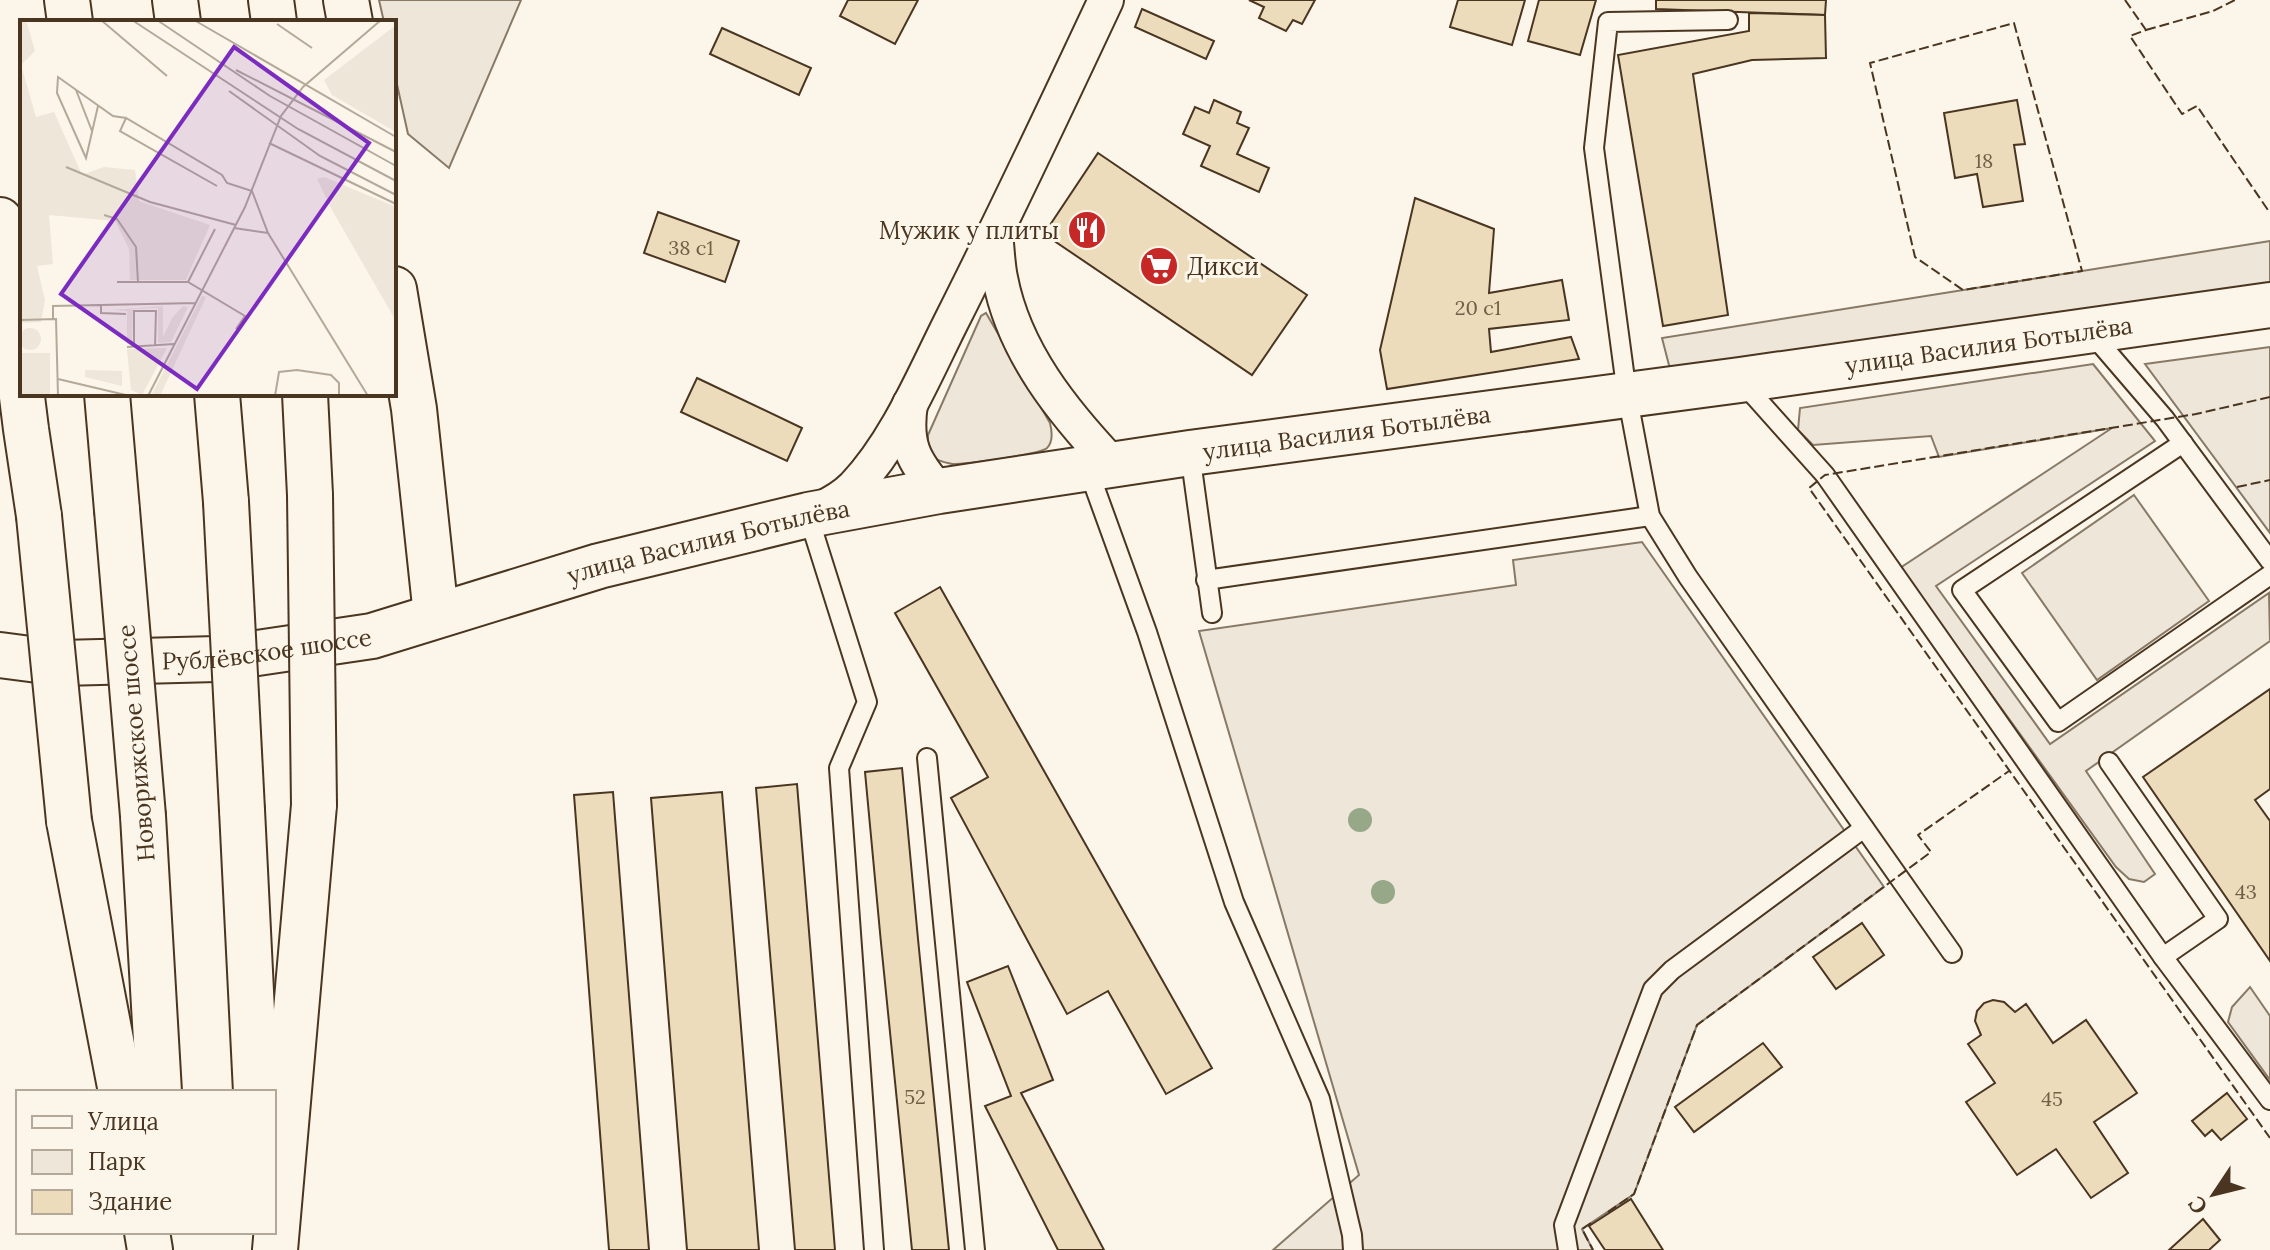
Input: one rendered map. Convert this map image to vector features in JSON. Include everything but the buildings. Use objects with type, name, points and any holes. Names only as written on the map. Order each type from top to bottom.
[{"type":"main road","points":[[67,0],[70,20]]},
{"type":"main road","points":[[175,0],[178,20]]},
{"type":"main road","points":[[271,0],[274,20]]},
{"type":"main road","points":[[346,0],[350,20]]},
{"type":"main road","points":[[0,220],[20,381]]},
{"type":"main road","points":[[396,301],[414,409],[436,615]]},
{"type":"main road","name":"улица Василия Ботылёва","points":[[436,615],[599,566],[808,515],[939,491],[1190,453],[2270,305]]},
{"type":"main road","points":[[22,396],[39,516],[69,821],[121,1090]]},
{"type":"main road","name":"Новорижское шоссе","points":[[107,396],[143,816],[159,1090]]},
{"type":"main road","points":[[217,396],[226,502],[256,1090]]},
{"type":"main road","points":[[275,1250],[314,805],[310,495],[305,396]]},
{"type":"main road","name":"Рублёвское шоссе","points":[[0,655],[61,663],[217,659],[372,636],[436,615]]},
{"type":"street","points":[[808,515],[836,502],[853,487],[873,464],[910,403],[995,235],[1106,0]]},
{"type":"street","points":[[995,235],[1000,279],[1016,327],[1041,379],[1100,467]]},
{"type":"street","points":[[910,403],[907,428],[911,450],[920,470],[939,491]]},
{"type":"lane","points":[[1728,20],[1608,22],[1594,148],[1627,394],[1650,516],[1688,577],[1952,953]]},
{"type":"lane","points":[[2090,332],[2183,443],[2270,561]]},
{"type":"lane","points":[[1740,380],[1825,475],[2163,957],[2270,1100]]},
{"type":"lane","points":[[2183,443],[1962,590],[2058,722],[2270,575]]},
{"type":"lane","points":[[1190,453],[1212,613]]},
{"type":"lane","points":[[1100,467],[1147,632],[1234,902],[1320,1099],[1353,1250]]},
{"type":"lane","points":[[808,515],[867,702],[839,768],[874,1250]]},
{"type":"lane","points":[[1206,580],[1650,516]]},
{"type":"lane","points":[[927,758],[975,1250]]},
{"type":"lane","points":[[2109,762],[2218,919],[2163,957]]},
{"type":"lane","points":[[1568,1250],[1564,1225],[1653,989],[1672,970],[1864,828]]},
{"type":"green space","points":[[379,0],[521,0],[449,168],[408,134],[396,80],[396,20],[384,20]]},
{"type":"green space","points":[[2270,241],[2270,286],[1671,373],[1662,338]]},
{"type":"green space","points":[[986,313],[1050,423],[1050,443],[1041,451],[1017,456],[959,464],[943,462],[930,453],[928,435],[981,316]]},
{"type":"green space","points":[[2270,347],[2270,533],[2145,364]]},
{"type":"green space","points":[[2093,364],[2155,441],[1936,586],[2050,744],[2269,593],[2270,641],[2086,771],[2155,874],[2144,882],[2129,879],[2116,867],[1900,568],[2112,428],[1939,457],[1931,436],[1813,445],[1798,430],[1800,408]]},
{"type":"green space","points":[[2134,495],[2209,601],[2097,680],[2022,573]]},
{"type":"green space","points":[[1642,542],[1884,887],[1697,1025],[1634,1194],[1582,1229],[1593,1250],[1273,1250],[1359,1175],[1199,631],[1516,585],[1513,560]]},
{"type":"green space","points":[[2250,987],[2270,1016],[2270,1080],[2228,1022],[2232,1007]]},
{"type":"fence","points":[[2125,0],[2146,30],[2130,36],[2182,114],[2197,106],[2270,213]]},
{"type":"fence","points":[[2146,30],[2213,11],[2235,0]]},
{"type":"fence","points":[[2014,23],[2082,271],[1963,290],[1915,257],[1870,63],[2014,23]]},
{"type":"fence","points":[[2270,397],[2196,414],[1825,475],[1809,488],[2270,1138]]},
{"type":"fence","points":[[2237,487],[2270,480]]},
{"type":"fence","points":[[1608,1212],[1634,1194],[1697,1025],[1931,852],[1918,835],[2009,771]]},
{"type":"fence","points":[[1591,1223],[1582,1229],[1593,1250]]},
{"type":"place","name":"Мужик у плиты","points":[[1087,230]]},
{"type":"place","name":"Дикси","points":[[1159,266]]}]
